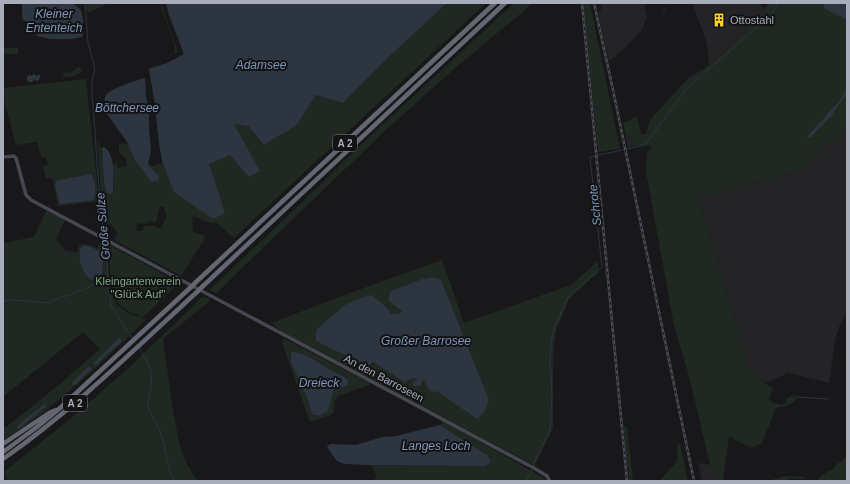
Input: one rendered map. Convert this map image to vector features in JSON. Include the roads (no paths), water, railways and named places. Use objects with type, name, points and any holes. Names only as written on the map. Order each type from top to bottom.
[{"type":"highway","name":"A 2","points":[[3,452],[59,409],[495,3]]},
{"type":"highway","name":"A 2","points":[[3,460],[69,409],[134,350],[505,3]]},
{"type":"highway","points":[[3,444],[49,413],[59,409]]},
{"type":"highway","points":[[3,464],[13,452]]},
{"type":"street","name":"An den Barroseen","points":[[3,157],[14,156],[17,159],[25,192],[30,198],[534,468],[547,476],[548,480]]},
{"type":"street","points":[[548,480],[554,481]]},
{"type":"water","name":"Kleiner Ententeich","points":[[22,3],[73,3],[81,10],[83,20],[82,37],[72,39],[50,39],[37,36],[34,23],[23,20]]},
{"type":"water","name":"Adamsee","points":[[166,3],[447,3],[393,53],[343,103],[316,95],[297,125],[264,145],[248,126],[234,124],[260,171],[249,177],[230,155],[209,164],[225,213],[213,219],[174,192],[163,164],[149,69],[167,63],[184,54]]},
{"type":"water","points":[[823,3],[847,3],[847,21],[825,9]]},
{"type":"water","points":[[33,74],[37,76],[39,74],[39,80],[36,81],[34,79],[32,82],[29,82],[27,77],[29,75],[32,76]]},
{"type":"water","name":"Böttchersee","points":[[145,78],[151,151],[148,164],[159,177],[158,181],[153,182],[150,181],[136,162],[127,142],[104,108],[105,97],[108,93],[124,85]]},
{"type":"water","points":[[847,88],[847,92],[832,115],[810,138],[807,137],[841,99]]},
{"type":"water","points":[[104,147],[108,150],[112,161],[113,192],[111,194],[107,193],[104,183],[102,148]]},
{"type":"water","points":[[91,174],[94,179],[95,186],[94,199],[90,201],[59,203],[55,185],[56,181]]},
{"type":"water","points":[[85,245],[99,252],[103,258],[102,274],[91,280],[81,267],[81,247]]},
{"type":"water","name":"Großer Barrosee","points":[[433,277],[441,280],[489,400],[484,412],[477,419],[438,392],[430,391],[424,379],[420,386],[414,386],[412,384],[417,379],[413,378],[404,382],[373,362],[369,365],[316,341],[316,330],[345,305],[372,295],[385,306],[391,314],[398,314],[402,311],[389,300],[391,291],[422,279]]},
{"type":"water","points":[[119,338],[122,341],[96,365],[94,365],[94,363]]},
{"type":"water","name":"Dreieck","points":[[291,352],[296,352],[307,356],[349,380],[347,386],[334,390],[330,406],[327,411],[321,415],[312,414],[307,398],[291,362]]},
{"type":"water","points":[[88,367],[91,369],[75,385],[72,385],[72,383]]},
{"type":"water","points":[[45,404],[46,406],[18,429],[17,427],[23,421]]},
{"type":"water","name":"Langes Loch","points":[[440,425],[487,455],[491,462],[485,466],[344,464],[337,461],[327,447],[330,444],[356,445],[382,437],[396,436]]},
{"type":"waterway","name":"Große Sülze","points":[[85,3],[88,43],[95,69],[92,81],[92,95],[104,238]]},
{"type":"waterway","name":"Schrote","points":[[533,466],[550,430],[552,395],[550,361],[551,340],[555,326],[568,298],[602,267],[590,157],[645,145],[688,87],[771,15],[778,3]]},
{"type":"waterway","name":"Große Sülze","points":[[105,241],[111,306],[133,339]]},
{"type":"waterway","points":[[3,302],[9,300],[48,303],[89,287],[108,277]]},
{"type":"waterway","name":"Große Sülze","points":[[139,348],[145,357],[151,377],[148,406],[150,413],[160,431],[171,476],[174,481]]},
{"type":"waterway","points":[[795,397],[828,399]]},
{"type":"waterway","name":"Schrote","points":[[526,481],[532,469]]},
{"type":"railway","points":[[582,3],[627,481]]},
{"type":"railway","points":[[594,3],[694,481]]},
{"type":"place","name":"Ottostahl","points":[[719,20]]},
{"type":"park label","name":"Kleingartenverein \"Glück Auf\"","points":[[138,287]]}]
